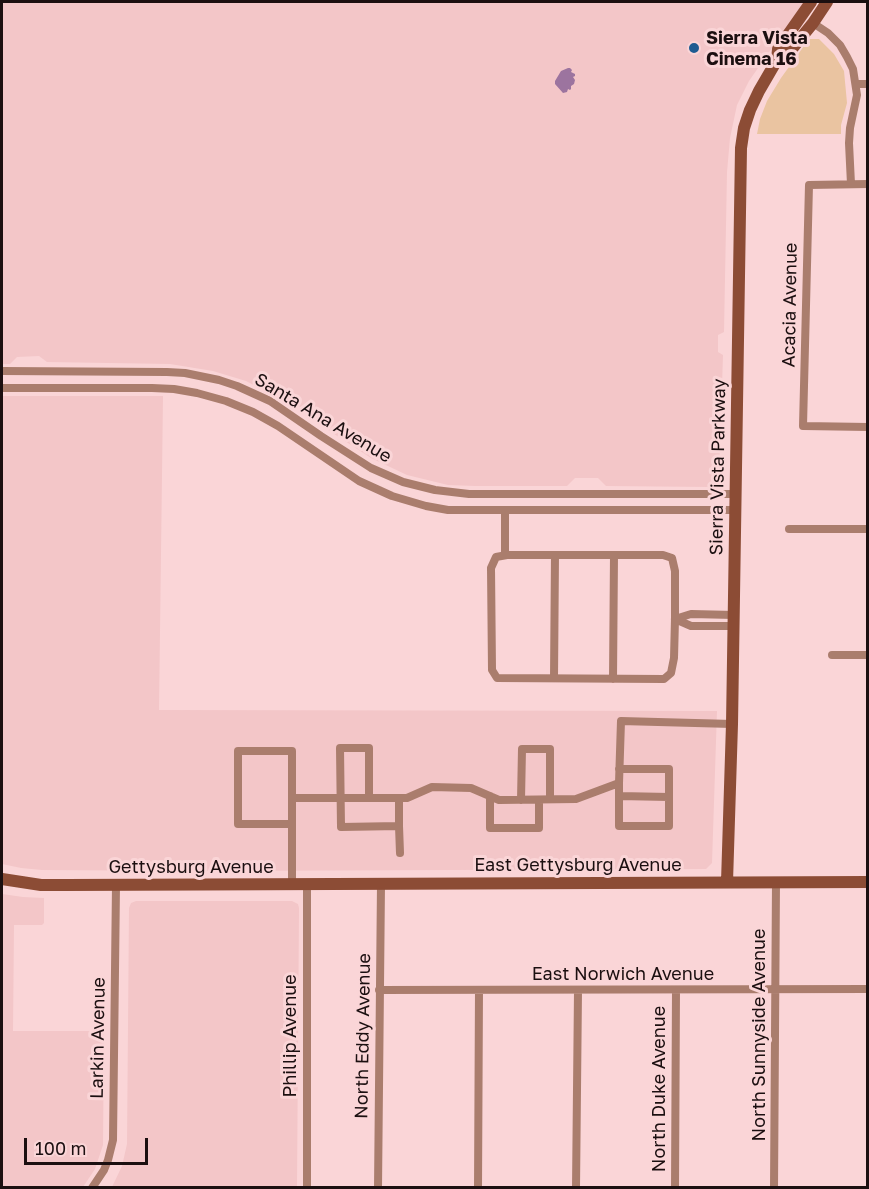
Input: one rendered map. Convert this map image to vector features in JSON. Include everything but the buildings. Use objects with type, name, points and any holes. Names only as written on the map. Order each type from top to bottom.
[{"type":"main road","name":"Sierra Vista Parkway","points":[[727,882],[734,621],[741,148],[750,110],[777,60],[778,49],[811,2]]},
{"type":"main road","points":[[813,23],[811,16],[819,2]]},
{"type":"main road","name":"Sierra Vista Parkway","points":[[777,60],[787,55],[827,2]]},
{"type":"main road","name":"Gettysburg Avenue","points":[[2,879],[40,885],[381,884]]},
{"type":"main road","points":[[776,882],[867,882]]},
{"type":"main road","name":"East Gettysburg Avenue","points":[[381,884],[776,882]]},
{"type":"street","points":[[813,23],[840,45],[853,69],[857,94],[849,142],[851,184],[867,184]]},
{"type":"street","points":[[856,84],[867,84]]},
{"type":"street","name":"Acacia Avenue","points":[[851,184],[809,184],[803,426],[867,427]]},
{"type":"street","name":"Santa Ana Avenue","points":[[2,371],[167,372],[219,380],[270,401],[371,468],[403,482],[435,490],[469,494],[735,494]]},
{"type":"street","name":"Santa Ana Avenue","points":[[2,388],[152,388],[197,393],[253,412],[376,490],[412,503],[448,510],[735,510]]},
{"type":"street","points":[[505,510],[505,555]]},
{"type":"street","points":[[789,529],[867,529]]},
{"type":"street","points":[[554,678],[555,555]]},
{"type":"street","points":[[555,555],[663,555],[672,558],[675,571],[675,619],[674,658],[671,673],[664,679],[497,678],[492,670],[491,568],[496,557],[555,555]]},
{"type":"street","points":[[613,679],[614,555]]},
{"type":"street","points":[[675,619],[691,614],[734,621]]},
{"type":"street","points":[[832,655],[867,655]]},
{"type":"street","points":[[619,770],[669,769],[669,826],[619,826],[619,770],[621,721],[732,724]]},
{"type":"street","points":[[369,798],[369,748],[340,748],[341,827],[399,826]]},
{"type":"street","points":[[521,800],[522,749],[550,749],[550,800]]},
{"type":"street","points":[[292,824],[238,824],[238,751],[292,751],[292,798],[292,824],[292,885]]},
{"type":"street","points":[[292,798],[407,798],[432,787],[471,788],[499,800],[576,799],[619,783]]},
{"type":"street","points":[[490,796],[490,828],[539,828],[539,800]]},
{"type":"street","points":[[619,796],[669,797]]},
{"type":"street","points":[[399,798],[400,853]]},
{"type":"street","name":"North Sunnyside Avenue","points":[[774,1188],[776,882]]},
{"type":"street","name":"North Eddy Avenue","points":[[378,1188],[381,884]]},
{"type":"street","name":"Larkin Avenue","points":[[92,1188],[104,1170],[113,1140],[116,885]]},
{"type":"street","name":"Phillip Avenue","points":[[307,885],[307,1188]]},
{"type":"street","name":"East Norwich Avenue","points":[[380,990],[867,989]]},
{"type":"street","points":[[478,1188],[479,990]]},
{"type":"street","name":"North Duke Avenue","points":[[675,1188],[676,990]]},
{"type":"street","points":[[576,1188],[578,991]]},
{"type":"shaded area","points":[[2,2],[804,2],[749,81],[737,105],[730,138],[727,172],[724,332],[718,335],[718,352],[723,355],[719,478],[711,487],[606,486],[598,478],[575,478],[567,486],[448,485],[407,475],[371,458],[308,417],[306,412],[279,391],[269,393],[246,381],[213,371],[170,364],[47,362],[39,356],[17,357],[10,364],[2,364]]},
{"type":"shaded area","points":[[809,39],[819,39],[834,54],[844,71],[847,103],[841,134],[757,134],[767,101]]},
{"type":"shaded area","points":[[568,68],[575,74],[573,77],[575,80],[571,89],[563,93],[555,81],[561,71]]},
{"type":"shaded area","points":[[2,396],[163,396],[159,710],[717,711],[712,863],[706,869],[198,871],[42,870],[2,864]]},
{"type":"shaded area","points":[[2,894],[44,898],[44,923],[42,925],[14,925],[13,1031],[104,1031],[103,1145],[95,1169],[83,1187],[2,1187]]},
{"type":"shaded area","points":[[136,901],[292,901],[298,904],[297,1187],[112,1187],[122,1166],[127,1144],[129,908],[131,903]]},
{"type":"place","name":"Sierra Vista Cinema 16","points":[[694,48]]}]
